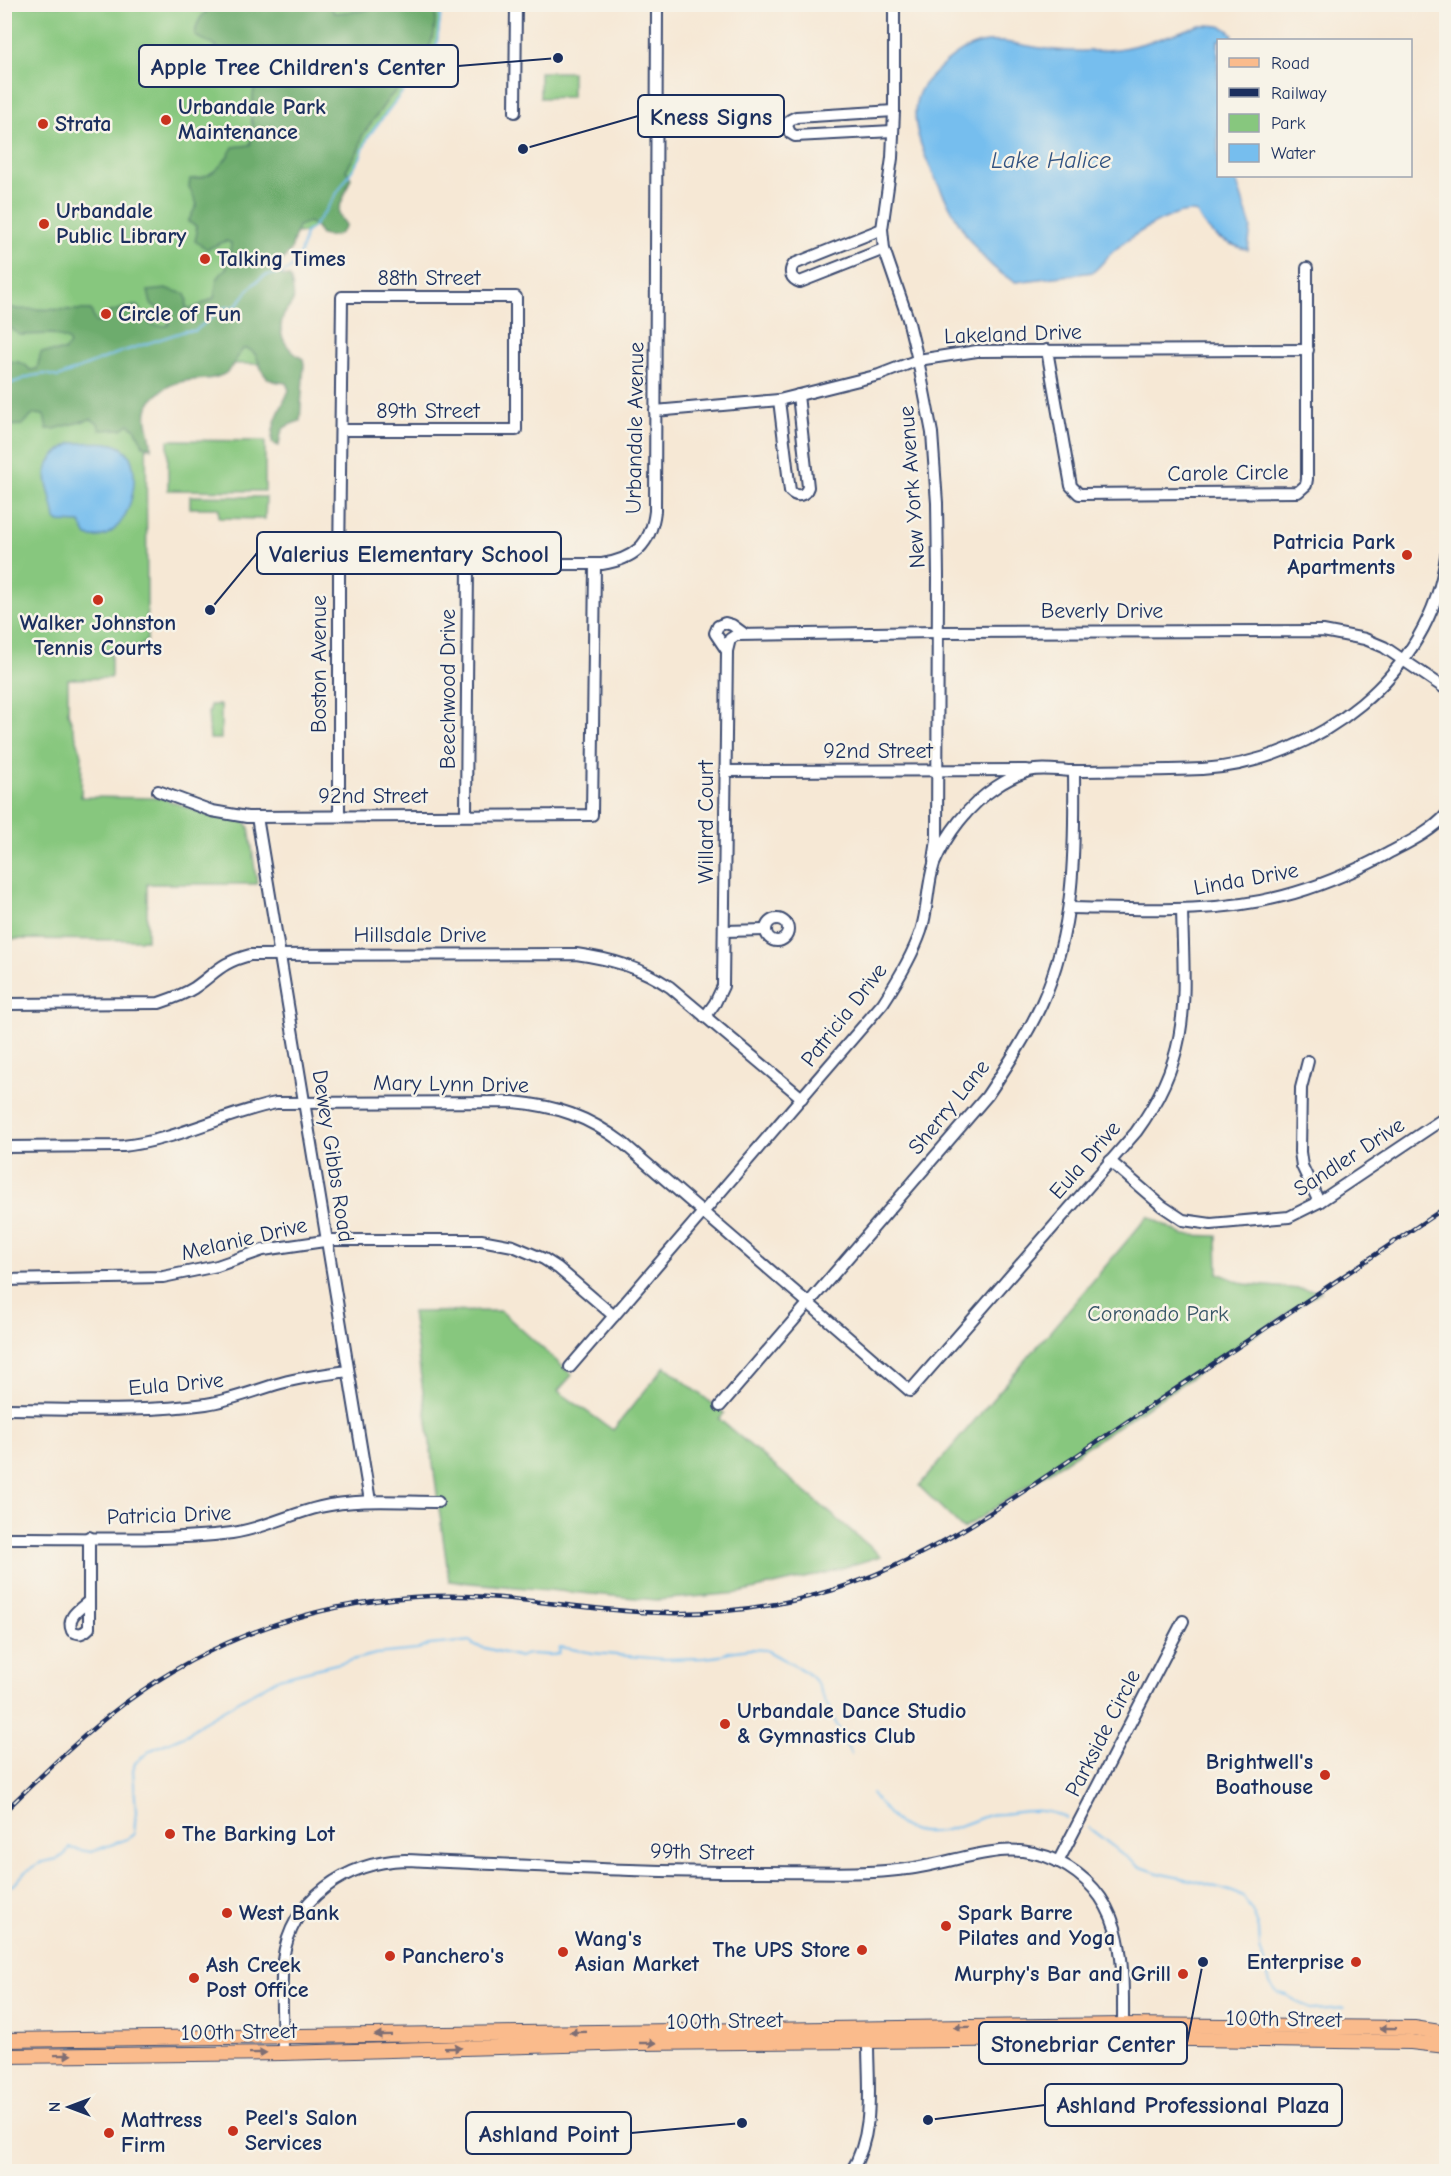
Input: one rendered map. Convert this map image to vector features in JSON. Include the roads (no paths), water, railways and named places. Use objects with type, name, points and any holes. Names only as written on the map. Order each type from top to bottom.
[{"type":"main road","name":"100th Street","points":[[4,2040],[1414,2028],[1446,2033]]},
{"type":"main road","name":"100th Street","points":[[1123,2032],[1411,2042],[1446,2046]]},
{"type":"main road","name":"100th Street","points":[[4,2056],[283,2053],[868,2034]]},
{"type":"street","points":[[515,112],[516,4]]},
{"type":"street","name":"Urbandale Avenue","points":[[339,564],[595,564],[618,561],[628,557],[645,542],[650,533],[655,511],[657,4]]},
{"type":"street","name":"New York Avenue","points":[[894,4],[893,131],[882,229],[884,249],[908,319],[932,433],[937,503],[938,632],[937,840],[934,865]]},
{"type":"street","points":[[893,131],[795,135],[790,133],[787,126],[790,120],[796,117],[894,111]]},
{"type":"street","points":[[882,229],[794,264],[791,268],[791,275],[794,280],[800,282],[884,249]]},
{"type":"street","name":"Carole Circle","points":[[1047,350],[1071,486],[1079,494],[1298,492],[1302,490],[1307,479],[1307,268]]},
{"type":"street","name":"88th Street","points":[[342,297],[516,297],[516,430]]},
{"type":"street","name":"Boston Avenue","points":[[339,816],[342,297]]},
{"type":"street","name":"Lakeland Drive","points":[[655,411],[779,400],[879,375],[918,360],[977,351],[1308,350]]},
{"type":"street","points":[[779,400],[790,492],[801,495],[808,487],[798,395]]},
{"type":"street","name":"89th Street","points":[[341,430],[516,430]]},
{"type":"street","name":"Patricia Drive","points":[[570,1367],[883,1003],[898,981],[921,932],[926,916],[934,865],[952,832],[975,805],[997,787],[1030,770],[1202,769],[1237,765],[1297,745],[1338,722],[1373,693],[1405,660],[1432,609],[1446,556]]},
{"type":"street","name":"Beechwood Drive","points":[[466,815],[468,564]]},
{"type":"street","name":"92nd Street","points":[[158,791],[212,811],[236,816],[592,815],[595,564]]},
{"type":"street","name":"Beverly Drive","points":[[718,626],[725,623],[743,633],[1323,631],[1365,639],[1384,647],[1446,689]]},
{"type":"street","name":"Willard Court","points":[[705,1017],[720,996],[723,986],[727,651],[715,633],[718,626]]},
{"type":"street","points":[[727,651],[730,639],[743,633]]},
{"type":"street","name":"92nd Street","points":[[725,771],[1030,770]]},
{"type":"street","name":"Sherry Lane","points":[[720,1406],[994,1086],[1020,1047],[1042,1003],[1057,958],[1069,908],[1073,876],[1074,771]]},
{"type":"street","name":"Dewey Gibbs Road","points":[[257,817],[370,1502]]},
{"type":"street","name":"Linda Drive","points":[[1069,908],[1182,909],[1242,904],[1282,897],[1322,885],[1359,869],[1410,842],[1445,819]]},
{"type":"street","name":"Eula Drive","points":[[910,1391],[1149,1113],[1170,1073],[1177,1052],[1184,1008],[1182,909]]},
{"type":"street","points":[[724,931],[766,930]]},
{"type":"street","name":"Hillsdale Drive","points":[[4,1004],[159,1003],[194,988],[220,966],[250,955],[576,954],[606,958],[655,977],[802,1098]]},
{"type":"street","points":[[1308,1061],[1301,1088],[1300,1152],[1302,1166],[1319,1202]]},
{"type":"street","name":"Mary Lynn Drive","points":[[4,1147],[142,1144],[179,1134],[245,1109],[276,1103],[513,1102],[559,1109],[585,1119],[608,1132],[910,1391]]},
{"type":"street","name":"Sandler Drive","points":[[1110,1161],[1170,1213],[1197,1224],[1289,1217],[1319,1202],[1446,1117]]},
{"type":"street","name":"Melanie Drive","points":[[4,1280],[164,1277],[217,1266],[263,1250],[327,1240],[481,1240],[513,1246],[558,1268],[614,1316]]},
{"type":"street","name":"Eula Drive","points":[[4,1409],[166,1409],[209,1404],[250,1395],[306,1376],[348,1371]]},
{"type":"street","name":"Patricia Drive","points":[[4,1538],[195,1537],[235,1533],[337,1504],[438,1502]]},
{"type":"street","points":[[89,1537],[89,1601]]},
{"type":"street","name":"Parkside Circle","points":[[1058,1862],[1183,1622]]},
{"type":"street","name":"99th Street","points":[[283,2053],[284,1960],[290,1935],[298,1920],[313,1899],[339,1877],[371,1864],[405,1860],[691,1872],[869,1872],[920,1868],[981,1852],[1013,1850],[1037,1854],[1058,1862],[1087,1882],[1102,1900],[1113,1919],[1122,1956],[1123,2032]]},
{"type":"street","points":[[851,2172],[860,2155],[868,2124],[868,2034]]},
{"type":"water","name":"Lake Halice","points":[[1200,25],[1225,28],[1232,35],[1234,39],[1217,39],[1217,177],[1235,177],[1251,227],[1248,250],[1218,237],[1206,228],[1197,213],[1189,212],[1167,218],[1143,230],[1116,249],[1093,272],[1016,282],[1002,274],[977,250],[967,236],[925,157],[918,136],[915,114],[921,89],[955,55],[981,43],[1003,42],[1049,49],[1088,51],[1108,50],[1148,42]]},
{"type":"water","points":[[97,442],[116,445],[130,457],[134,470],[134,486],[130,502],[124,517],[114,529],[102,536],[87,536],[80,523],[60,522],[55,519],[47,485],[47,467],[59,451],[72,443]]},
{"type":"waterway","points":[[4,386],[31,376],[45,374],[58,377],[118,353],[185,331],[195,331],[223,308],[236,306],[262,278],[282,273],[292,267],[301,250],[305,233],[326,210],[360,158],[368,137],[411,81],[432,62],[442,4]]},
{"type":"waterway","points":[[4,1886],[14,1885],[33,1867],[63,1856],[69,1848],[91,1852],[127,1839],[134,1834],[136,1811],[133,1770],[135,1763],[151,1750],[188,1734],[201,1723],[279,1678],[376,1654],[417,1650],[429,1645],[471,1641],[473,1645],[520,1657],[529,1654],[559,1654],[560,1647],[593,1653],[663,1659],[704,1658],[750,1649],[766,1650],[806,1672],[816,1682],[851,1754]]},
{"type":"waterway","points":[[872,1793],[897,1822],[918,1832],[939,1831],[960,1826],[989,1815],[1027,1811],[1050,1812],[1066,1818]]},
{"type":"waterway","points":[[1089,1828],[1138,1866],[1233,1892],[1244,1898],[1259,1929],[1260,1948],[1270,1983],[1278,1993],[1312,2010],[1344,2008]]},
{"type":"railway","points":[[4,1812],[93,1728],[167,1675],[211,1651],[256,1631],[304,1616],[352,1605],[401,1598],[451,1596],[501,1598],[639,1612],[713,1612],[810,1597],[869,1577],[939,1544],[1005,1504],[1446,1207]]},
{"type":"place","name":"Apple Tree Children's Center","points":[[558,58]]},
{"type":"place","name":"Urbandale Park Maintenance","points":[[166,120]]},
{"type":"place","name":"Strata","points":[[43,124]]},
{"type":"place","name":"Kness Signs","points":[[523,149]]},
{"type":"place","name":"Urbandale Public Library","points":[[44,224]]},
{"type":"place","name":"Talking Times","points":[[205,259]]},
{"type":"place","name":"Circle of Fun","points":[[106,314]]},
{"type":"place","name":"Patricia Park Apartments","points":[[1407,555]]},
{"type":"place","name":"Walker Johnston Tennis Courts","points":[[98,600]]},
{"type":"place","name":"Valerius Elementary School","points":[[210,610]]},
{"type":"place","name":"Urbandale Dance Studio & Gymnastics Club","points":[[725,1724]]},
{"type":"place","name":"Brightwell's Boathouse","points":[[1325,1775]]},
{"type":"place","name":"The Barking Lot","points":[[170,1834]]},
{"type":"place","name":"West Bank","points":[[227,1913]]},
{"type":"place","name":"Spark Barre Pilates and Yoga","points":[[946,1926]]},
{"type":"place","name":"The UPS Store","points":[[862,1950]]},
{"type":"place","name":"Wang's Asian Market","points":[[563,1952]]},
{"type":"place","name":"Panchero's","points":[[390,1956]]},
{"type":"place","name":"Stonebriar Center","points":[[1203,1962]]},
{"type":"place","name":"Enterprise","points":[[1356,1962]]},
{"type":"place","name":"Murphy's Bar and Grill","points":[[1183,1974]]},
{"type":"place","name":"Ash Creek Post Office","points":[[194,1978]]},
{"type":"place","name":"Ashland Professional Plaza","points":[[928,2120]]},
{"type":"place","name":"Ashland Point","points":[[742,2123]]},
{"type":"place","name":"Peel's Salon Services","points":[[233,2131]]},
{"type":"place","name":"Mattress Firm","points":[[109,2133]]},
{"type":"park label","name":"Coronado Park","points":[[1158,1314]]}]
